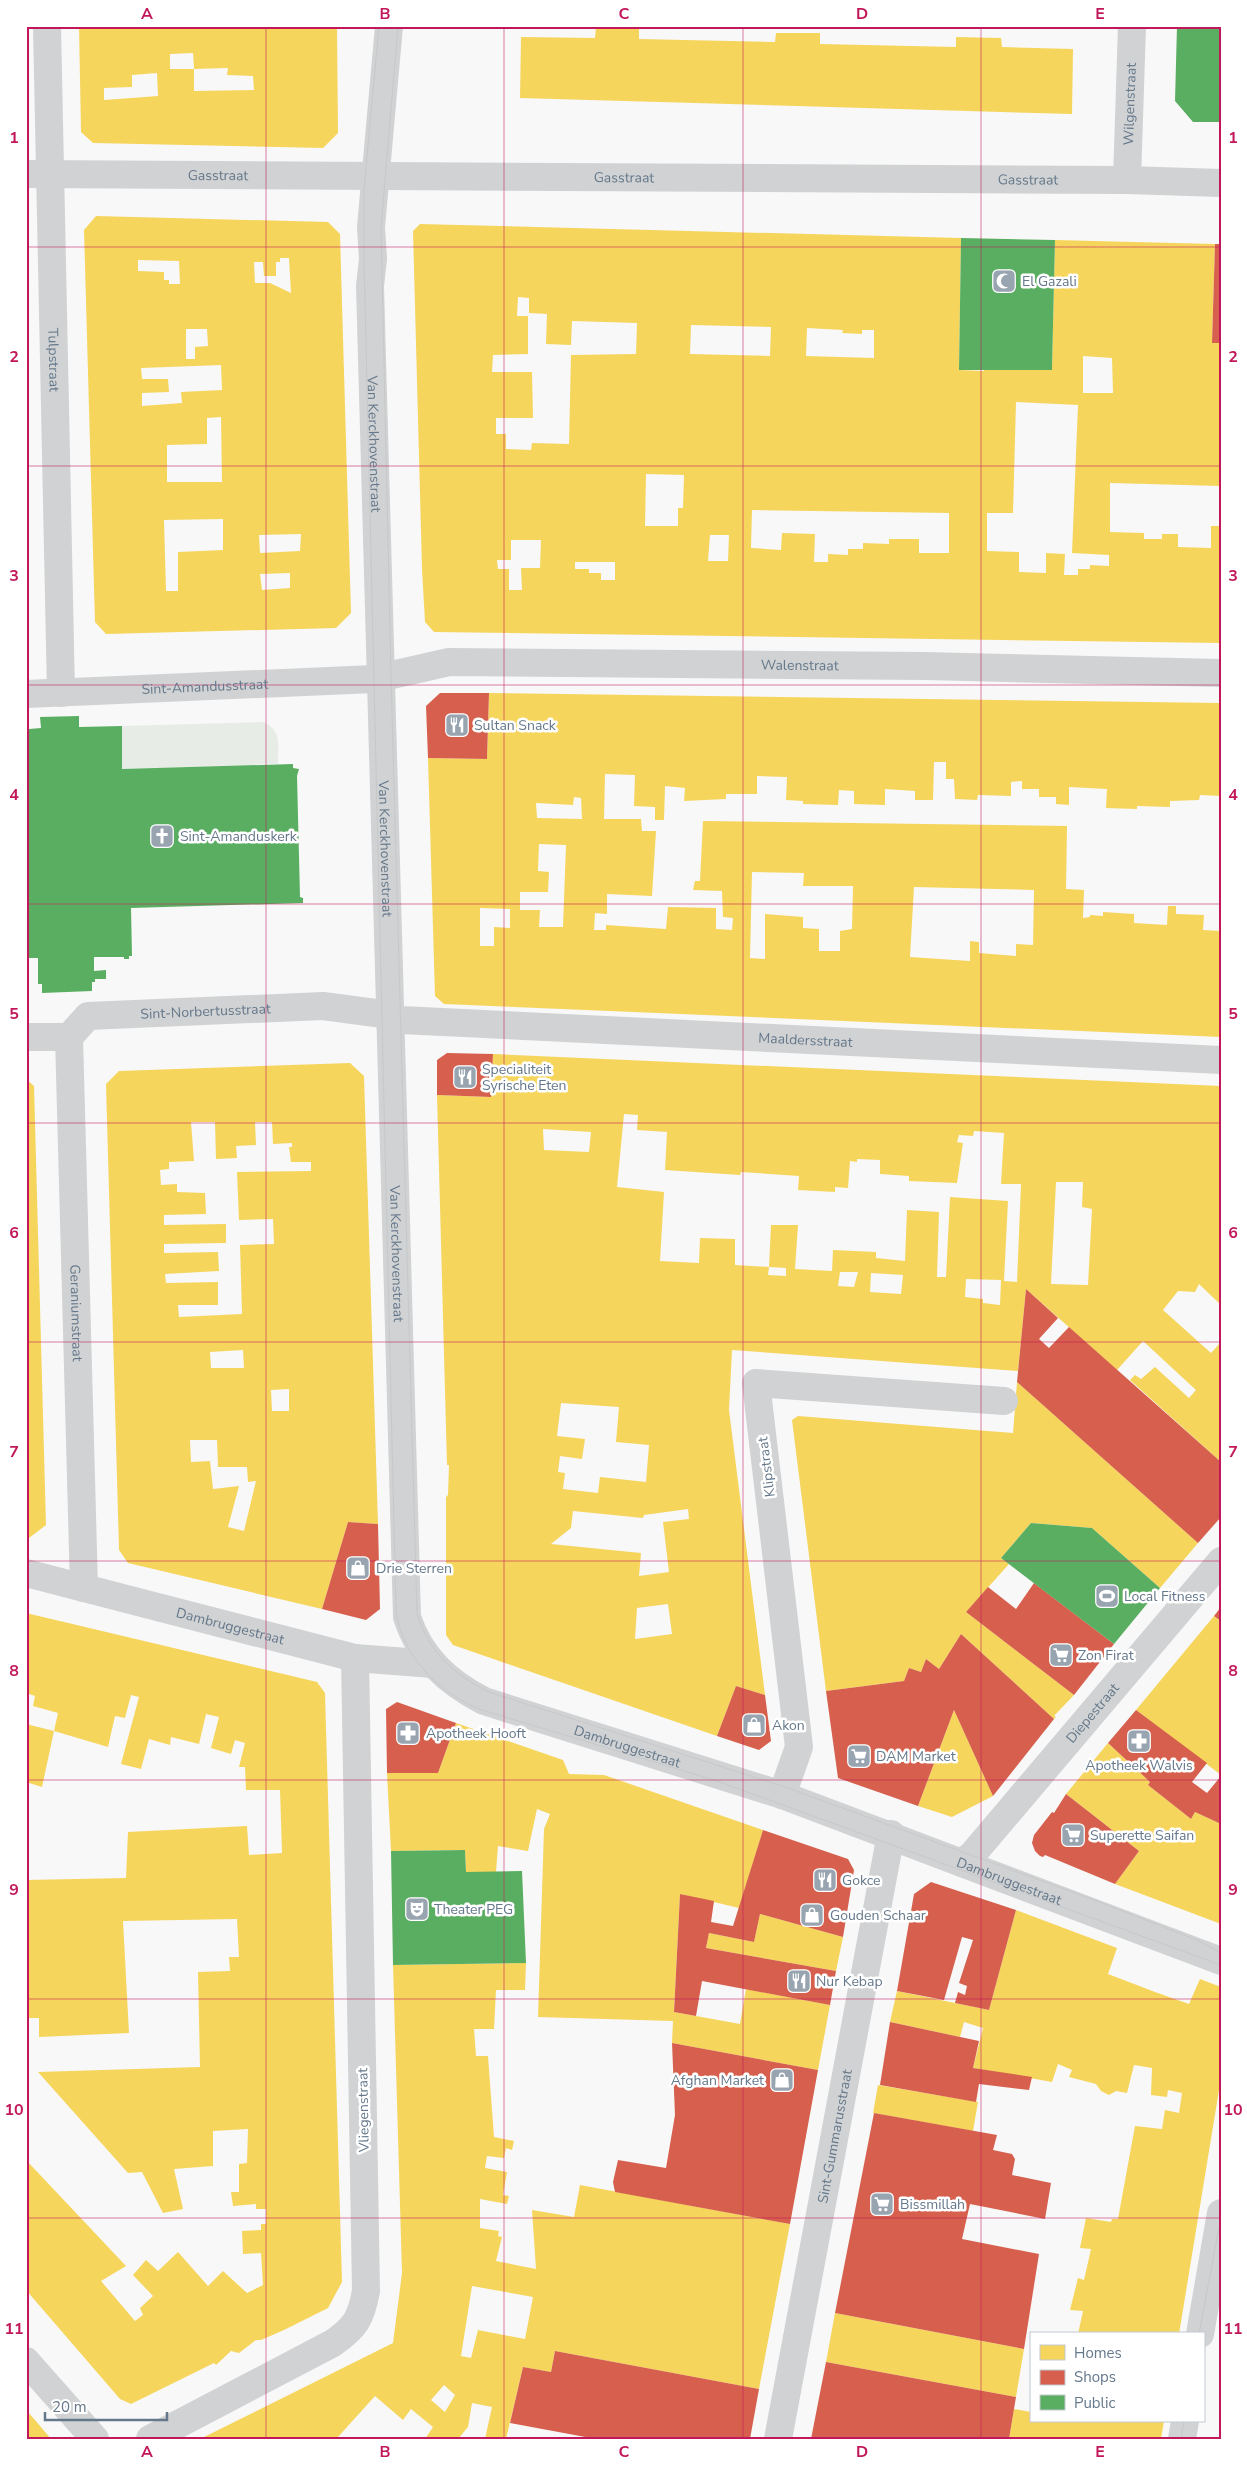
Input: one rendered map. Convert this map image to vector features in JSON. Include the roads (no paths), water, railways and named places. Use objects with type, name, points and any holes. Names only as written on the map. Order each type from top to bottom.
[{"type":"street","name":"Tulpstraat","points":[[47,26],[39,174],[61,693]]},
{"type":"street","name":"Van Kerckhovenstraat","points":[[389,26],[384,102],[375,176],[370,286],[392,1017],[407,1617],[419,1644],[433,1664]]},
{"type":"street","name":"Wilgenstraat","points":[[1128,180],[1132,26]]},
{"type":"street","name":"Gasstraat","points":[[39,174],[1128,180],[1221,183]]},
{"type":"street","name":"Walenstraat","points":[[382,678],[448,662],[935,666],[1221,673]]},
{"type":"street","name":"Sint-Amandusstraat","points":[[26,694],[382,678]]},
{"type":"street","name":"Sint-Norbertusstraat","points":[[69,1037],[88,1016],[323,1006],[383,1014],[392,1017]]},
{"type":"street","name":"Maaldersstraat","points":[[392,1017],[401,1020],[1221,1060]]},
{"type":"street","points":[[26,1037],[69,1037]]},
{"type":"street","name":"Geraniumstraat","points":[[69,1037],[84,1588]]},
{"type":"street","name":"Klipstraat","points":[[782,1795],[800,1747],[756,1383],[1004,1401]]},
{"type":"street","name":"Diepestraat","points":[[962,1863],[972,1855],[1221,1561]]},
{"type":"street","name":"Dambruggestraat","points":[[26,1573],[356,1658],[433,1664],[450,1681],[484,1701],[782,1795],[891,1834],[962,1863],[1221,1960]]},
{"type":"street","name":"Vliegenstraat","points":[[150,2439],[333,2344],[350,2332],[361,2314],[366,2291],[356,1658]]},
{"type":"street","name":"Sint-Gummarusstraat","points":[[778,2439],[891,1834]]},
{"type":"street","points":[[1200,2332],[1221,2212]]},
{"type":"street","points":[[26,2360],[96,2439]]},
{"type":"street","points":[[1182,2439],[1185,2422]]},
{"type":"tram line","points":[[379,26],[364,189],[364,260],[396,1610],[405,1642],[424,1670],[436,1682],[449,1693],[479,1709],[717,1781],[1221,1965]]},
{"type":"tram line","points":[[398,26],[381,228],[391,676],[417,1613],[422,1627],[435,1650],[454,1670],[489,1692],[785,1787],[1094,1900],[1197,1940],[1221,1953]]},
{"type":"tram line","points":[[1199,2332],[1221,2217]]},
{"type":"tram line","points":[[1181,2439],[1184,2422]]},
{"type":"place","name":"El Gazali","points":[[1004,281]]},
{"type":"place","name":"Sultan Snack","points":[[457,725]]},
{"type":"place","name":"Sint-Amanduskerk","points":[[162,836]]},
{"type":"place","name":"Specialiteit Syrische Eten","points":[[465,1077]]},
{"type":"place","name":"Drie Sterren","points":[[358,1568]]},
{"type":"place","name":"Local Fitness","points":[[1107,1596]]},
{"type":"place","name":"Zon Firat","points":[[1061,1655]]},
{"type":"place","name":"Akon","points":[[754,1725]]},
{"type":"place","name":"Apotheek Hooft","points":[[408,1733]]},
{"type":"place","name":"Apotheek Walvis","points":[[1139,1741]]},
{"type":"place","name":"DAM Market","points":[[859,1756]]},
{"type":"place","name":"Superette Saifan","points":[[1073,1835]]},
{"type":"place","name":"Gokce","points":[[825,1880]]},
{"type":"place","name":"Theater PEG","points":[[417,1909]]},
{"type":"place","name":"Gouden Schaar","points":[[812,1915]]},
{"type":"place","name":"Nur Kebap","points":[[799,1981]]},
{"type":"place","name":"Afghan Market","points":[[782,2080]]},
{"type":"place","name":"Bissmillah","points":[[882,2204]]}]
